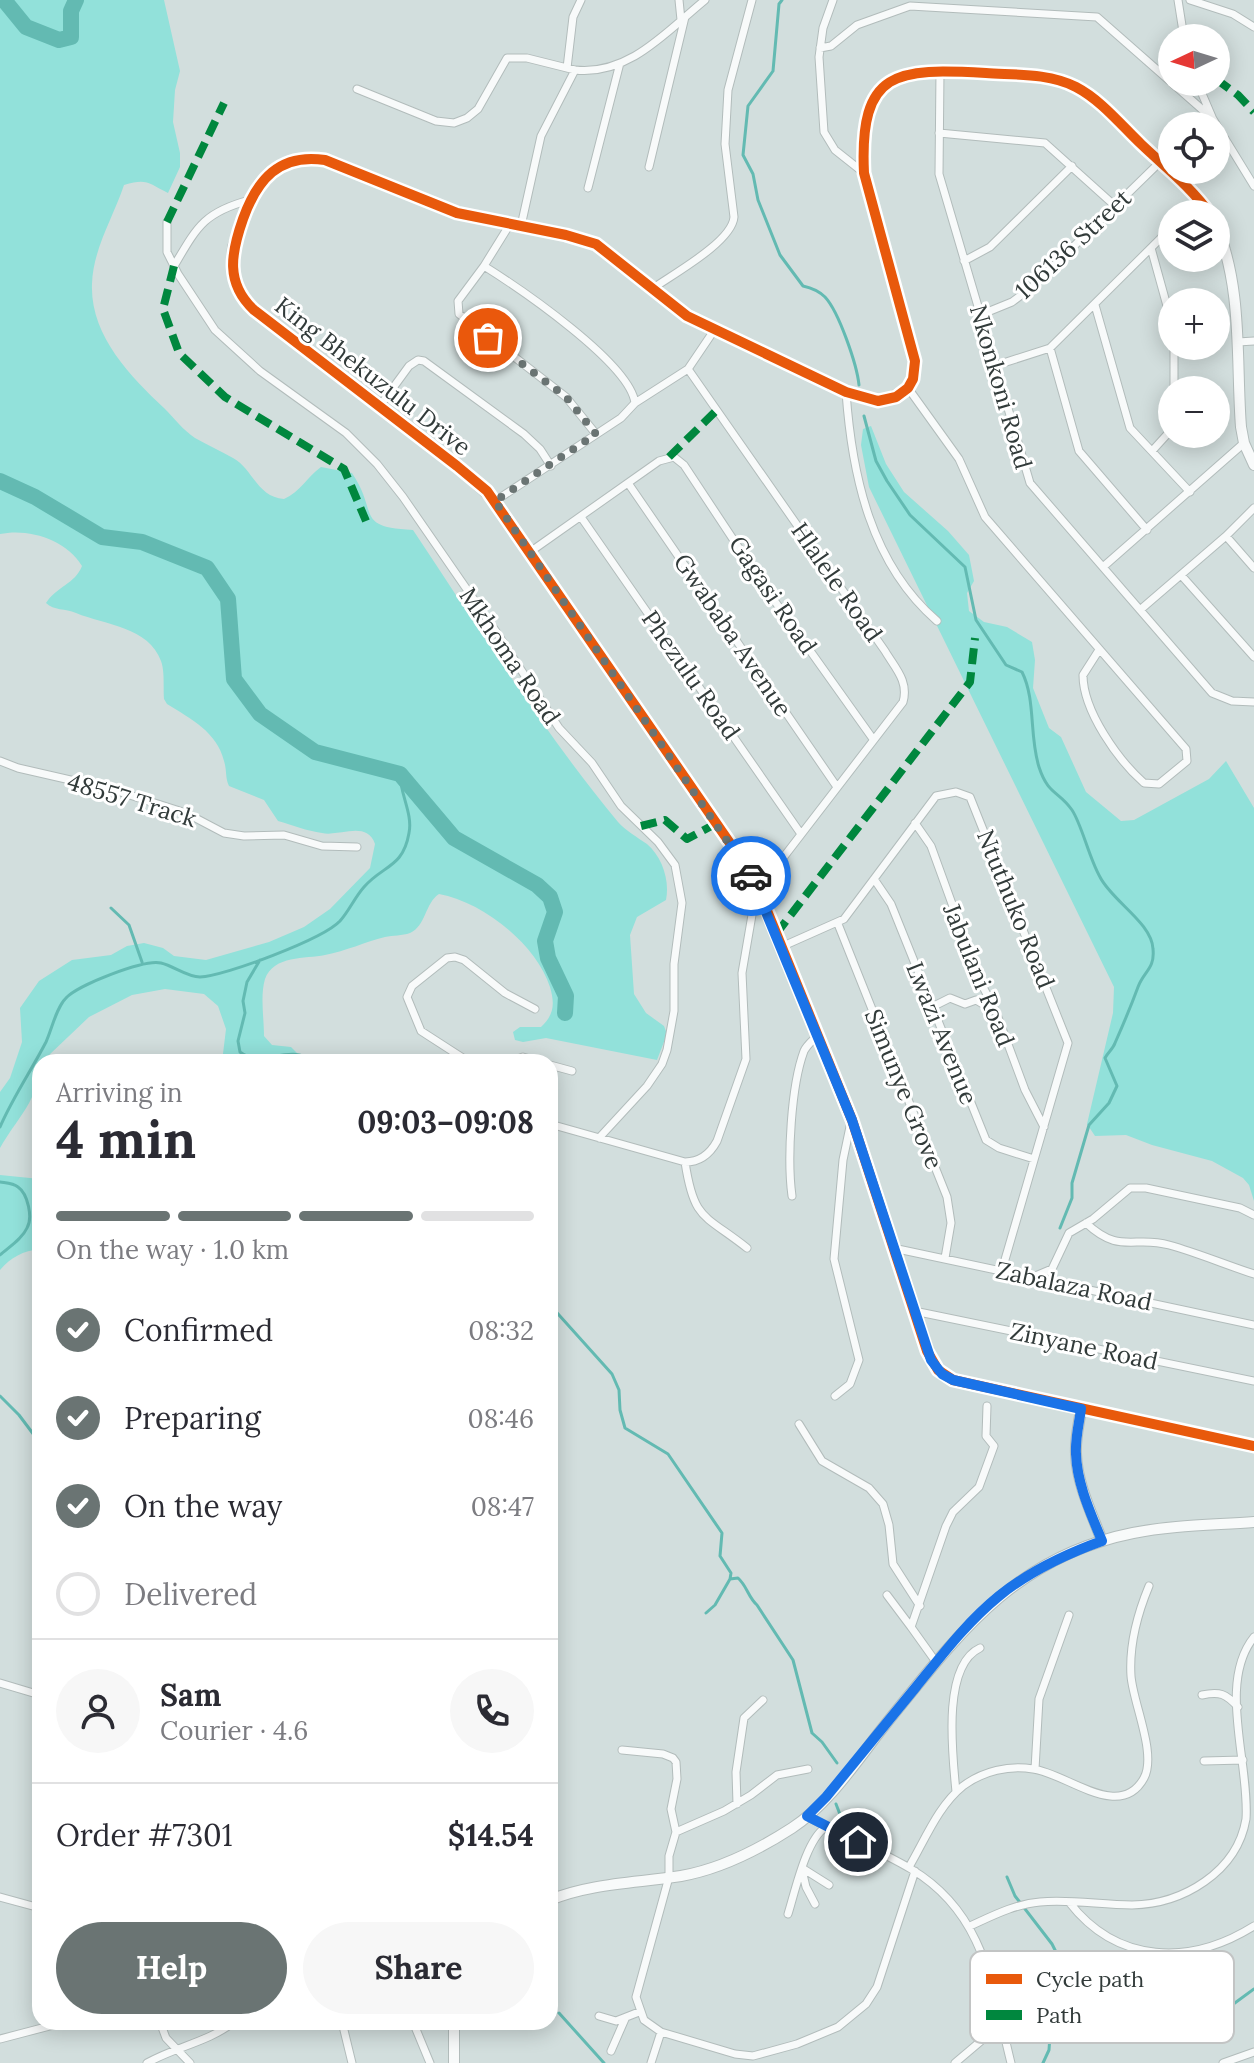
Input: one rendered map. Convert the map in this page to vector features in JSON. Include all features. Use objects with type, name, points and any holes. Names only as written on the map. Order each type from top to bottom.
[{"type":"street","points":[[581,0],[573,17],[571,69],[541,136],[515,225],[458,301],[459,314],[566,397],[596,434]]},
{"type":"street","points":[[649,167],[683,19],[679,0]]},
{"type":"street","points":[[357,89],[436,121],[454,123],[478,109],[507,58],[517,57],[571,69],[597,70],[639,54],[705,0]]},
{"type":"street","points":[[652,289],[718,243],[732,228],[734,209],[725,144],[728,90],[752,0]]},
{"type":"street","points":[[833,0],[820,48],[824,132],[835,150],[864,173]]},
{"type":"street","points":[[1178,0],[1182,24]]},
{"type":"street","points":[[1190,0],[1233,14],[1254,27]]},
{"type":"street","points":[[820,48],[831,46],[852,28],[910,6],[1090,16],[1102,20],[1205,112]]},
{"type":"street","points":[[588,188],[620,63]]},
{"type":"street","points":[[1099,650],[1083,672],[1085,692],[1112,746],[1140,779],[1150,786],[1162,783],[1187,761],[1186,749],[985,517],[959,459],[908,388],[915,372],[914,353],[864,173],[864,125],[875,97],[885,86],[904,75],[940,71],[1042,77],[1065,82],[1097,102],[1158,160]]},
{"type":"street","name":"Nkonkoni Road","points":[[940,71],[939,174],[1030,483],[1213,694],[1232,701],[1254,702]]},
{"type":"street","points":[[939,133],[1040,141],[1049,145],[1114,205]]},
{"type":"street","points":[[1230,147],[1254,186]]},
{"type":"street","name":"King Bhekuzulu Drive","points":[[908,388],[896,397],[878,401],[846,392],[687,316],[596,244],[457,213],[336,163],[316,159],[296,160],[276,169],[259,184],[250,200],[232,255],[232,273],[242,297],[279,332],[457,466],[495,501],[734,849],[757,886],[852,1120],[914,1311],[931,1360],[938,1370],[946,1377],[1081,1409]]},
{"type":"street","name":"106136 Street","points":[[980,315],[1012,302],[1032,287],[1158,164]]},
{"type":"street","points":[[964,261],[990,247],[1072,166]]},
{"type":"street","points":[[1183,184],[1199,200]]},
{"type":"street","points":[[174,266],[198,227],[211,214],[250,200]]},
{"type":"street","name":"Mkhoma Road","points":[[167,222],[165,242],[174,266],[208,321],[233,349],[346,433],[377,464],[403,497],[559,728],[590,761],[621,806],[658,842],[675,865],[682,903],[674,964],[674,1011],[667,1050],[662,1064],[647,1086],[599,1138]]},
{"type":"street","points":[[994,366],[1050,348],[1158,241]]},
{"type":"street","points":[[1151,248],[1162,288]]},
{"type":"street","points":[[484,266],[611,362],[628,383],[635,403]]},
{"type":"street","points":[[1228,272],[1238,342],[1244,443],[1254,465]]},
{"type":"street","points":[[1095,305],[1127,421],[1133,432],[1190,492]]},
{"type":"street","points":[[495,501],[551,466],[621,418],[635,403],[688,369],[715,329]]},
{"type":"street","points":[[1238,342],[1254,341]]},
{"type":"street","points":[[1050,348],[1079,451],[1147,530]]},
{"type":"street","points":[[379,407],[409,366],[418,360],[424,361],[524,434],[540,449],[551,466]]},
{"type":"street","name":"Hlalele Road","points":[[688,369],[905,683],[903,702],[776,867],[757,886]]},
{"type":"street","points":[[846,392],[849,428],[875,535],[900,583],[937,621]]},
{"type":"street","points":[[1103,567],[1244,443]]},
{"type":"street","points":[[1152,451],[1158,444]]},
{"type":"street","name":"Gagasi Road","points":[[628,483],[669,457],[684,465],[764,586],[873,739]]},
{"type":"street","points":[[530,552],[628,483]]},
{"type":"street","name":"Gwababa Avenue","points":[[628,483],[837,787]]},
{"type":"street","points":[[1140,610],[1254,508]]},
{"type":"street","name":"Phezulu Road","points":[[581,517],[801,834]]},
{"type":"street","points":[[1226,536],[1254,568]]},
{"type":"street","points":[[1181,575],[1254,657]]},
{"type":"street","name":"48557 Track","points":[[0,761],[114,790],[186,813],[224,833],[279,835],[322,846],[357,847]]},
{"type":"street","name":"Ntuthuko Road","points":[[781,947],[838,924],[936,796],[941,793],[963,793],[972,800],[1068,1039],[1002,1270]]},
{"type":"street","name":"Jabulani Road","points":[[915,823],[931,846],[969,953],[996,1012],[1025,1090],[1044,1127]]},
{"type":"street","name":"Lwazi Avenue","points":[[874,879],[891,904],[986,1140],[999,1148],[1034,1159]]},
{"type":"street","points":[[558,1126],[685,1162],[703,1158],[713,1148],[744,1070],[747,1053],[742,973],[757,886]]},
{"type":"street","name":"Simunye Grove","points":[[838,924],[947,1197],[951,1223],[945,1258]]},
{"type":"street","points":[[457,1054],[421,1031],[407,997],[412,986],[447,958],[458,957],[476,967],[505,993],[535,1009]]},
{"type":"street","points":[[932,1007],[950,998],[965,1004],[976,1000],[996,1012]]},
{"type":"street","points":[[792,1196],[789,1175],[795,1095],[804,1051],[816,1037]]},
{"type":"street","points":[[558,1067],[572,1071]]},
{"type":"street","points":[[835,1396],[850,1384],[859,1360],[834,1259],[843,1160],[852,1120]]},
{"type":"street","points":[[685,1162],[695,1206],[705,1218],[747,1248]]},
{"type":"street","points":[[1033,1277],[1052,1269],[1069,1233],[1130,1188],[1146,1188],[1240,1208],[1254,1215]]},
{"type":"street","points":[[1086,1223],[1118,1243],[1159,1243],[1254,1274]]},
{"type":"street","name":"Zabalaza Road","points":[[893,1248],[1254,1325]]},
{"type":"street","name":"Zinyane Road","points":[[914,1311],[1254,1381]]},
{"type":"street","points":[[911,1627],[946,1526],[959,1505],[979,1487],[989,1463],[994,1446],[986,1436],[987,1406]]},
{"type":"street","points":[[1102,1541],[1077,1465],[1076,1445],[1081,1409],[1253,1446],[1254,1436]]},
{"type":"street","points":[[799,1424],[822,1461],[869,1488],[883,1504],[889,1525],[893,1564],[920,1606]]},
{"type":"street","points":[[558,1897],[576,1891],[719,1866],[764,1845],[807,1816],[970,1623],[1001,1594],[1055,1561],[1102,1541],[1151,1530],[1254,1522]]},
{"type":"street","points":[[622,1750],[663,1754],[676,1761],[677,1779],[671,1809],[676,1832],[669,1856],[669,1877],[637,1988],[639,2012],[650,2027],[661,2032],[735,2054],[753,2056],[778,2051],[838,2027],[866,2004],[877,1987],[912,1869],[940,1814],[956,1792],[970,1781],[1010,1768],[1035,1769],[1110,1797],[1127,1794],[1142,1781],[1148,1758],[1132,1687],[1131,1652],[1138,1615],[1149,1586]]},
{"type":"street","points":[[887,1595],[936,1662]]},
{"type":"street","points":[[1035,1769],[1039,1699],[1069,1615]]},
{"type":"street","points":[[970,1926],[1027,1903],[1136,1905],[1158,1902],[1189,1890],[1216,1873],[1233,1854],[1244,1829],[1246,1811],[1237,1670],[1254,1637]]},
{"type":"street","points":[[956,1792],[953,1694],[968,1658],[980,1648]]},
{"type":"street","points":[[0,1683],[32,1693]]},
{"type":"street","points":[[1202,1695],[1214,1692],[1225,1694],[1238,1707]]},
{"type":"street","points":[[737,1804],[736,1772],[744,1718],[763,1700]]},
{"type":"street","points":[[1204,1761],[1243,1760]]},
{"type":"street","points":[[676,1832],[737,1804],[777,1775],[808,1769]]},
{"type":"street","points":[[807,1816],[912,1869],[942,1891],[970,1926],[981,1951]]},
{"type":"street","points":[[788,1914],[802,1868],[820,1831],[826,1827]]},
{"type":"street","points":[[802,1868],[829,1885]]},
{"type":"street","points":[[802,1868],[806,1887],[815,1904]]},
{"type":"street","points":[[0,1897],[32,1906]]},
{"type":"street","points":[[1069,1902],[1081,1918],[1100,1934],[1142,1951]]},
{"type":"street","points":[[1192,1951],[1207,1949],[1254,1926]]},
{"type":"street","points":[[599,2016],[616,2021],[639,2012]]},
{"type":"street","points":[[611,2051],[625,2019]]},
{"type":"street","points":[[0,2039],[34,2030]]},
{"type":"street","points":[[163,2030],[166,2038],[190,2063]]},
{"type":"street","points":[[147,2063],[222,2030]]},
{"type":"street","points":[[344,2030],[352,2063]]},
{"type":"street","points":[[416,2030],[430,2063]]},
{"type":"street","points":[[454,2030],[454,2063]]},
{"type":"street","points":[[651,2063],[661,2032]]},
{"type":"street","points":[[955,2063],[979,2043]]},
{"type":"street","points":[[1006,2043],[1011,2063]]},
{"type":"street","points":[[1223,2063],[1247,2060],[1254,2052]]},
{"type":"shaded area","points":[[0,0],[164,0],[180,71],[173,122],[180,167],[168,193],[143,182],[124,185],[93,271],[93,303],[105,337],[138,382],[183,428],[240,463],[267,493],[284,499],[321,467],[352,473],[375,521],[413,530],[563,751],[618,822],[647,844],[661,862],[666,877],[666,900],[637,917],[630,935],[634,994],[646,1013],[664,1026],[667,1034],[657,1060],[546,1038],[523,1042],[515,1040],[513,1032],[520,1027],[541,1027],[551,1014],[552,993],[543,971],[533,955],[506,927],[473,906],[439,894],[419,925],[410,933],[283,962],[269,971],[263,993],[264,1036],[272,1045],[291,1047],[298,1054],[223,1054],[226,1029],[218,1006],[204,994],[165,989],[132,995],[89,1017],[50,1054],[32,1054],[32,1098],[0,1148],[0,1092],[10,1078],[22,1042],[20,1008],[39,981],[72,960],[111,955],[127,946],[144,943],[163,948],[174,956],[206,960],[269,942],[304,927],[330,909],[370,868],[375,844],[371,837],[359,831],[329,834],[278,821],[264,800],[229,786],[216,742],[202,727],[164,699],[161,661],[147,641],[125,629],[46,603],[79,572],[82,566],[75,557],[56,542],[34,534],[0,534]]},
{"type":"shaded area","points":[[871,426],[886,464],[904,492],[948,531],[969,555],[974,581],[967,593],[969,611],[984,622],[1007,627],[1032,642],[1035,660],[1033,688],[1049,728],[1061,737],[1086,792],[1121,821],[1134,820],[1209,779],[1226,761],[1254,808],[1254,1201],[1243,1178],[1212,1161],[1126,1135],[1095,1136],[1087,1124],[1113,1013],[1114,987],[869,487],[861,445],[863,429]]},
{"type":"shaded area","points":[[0,1175],[32,1178],[32,1250],[18,1255],[0,1270]]},
{"type":"waterway","points":[[4,0],[26,27],[59,40],[71,37],[71,11],[76,0]]},
{"type":"waterway","points":[[782,0],[779,4],[773,71],[748,106],[743,155],[753,174],[758,200],[780,255],[803,286],[820,293],[830,304],[846,339],[859,385]]},
{"type":"waterway","points":[[864,416],[876,461],[887,481],[910,515],[965,567],[976,620],[1006,665],[1022,672],[1029,694],[1036,755],[1046,783],[1072,810],[1106,886],[1139,921],[1151,939],[1151,966],[1140,982],[1114,1045],[1105,1058],[1117,1086],[1109,1103],[1089,1125],[1072,1183],[1072,1198],[1060,1228]]},
{"type":"waterway","points":[[0,481],[35,497],[102,537],[142,542],[207,568],[228,599],[234,679],[260,714],[315,752],[400,774],[454,838],[537,885],[550,897],[555,912],[545,941],[548,958],[566,996],[565,1013]]},
{"type":"waterway","points":[[39,1054],[60,1007],[66,998],[84,986],[112,974],[153,963],[161,963],[190,975],[212,975],[273,955],[330,929],[340,921],[364,887],[402,853],[410,826],[400,774]]},
{"type":"waterway","points":[[111,908],[129,925],[142,962]]},
{"type":"waterway","points":[[244,1054],[240,1052],[238,1041],[245,1013],[243,1001],[247,982],[260,960]]},
{"type":"waterway","points":[[0,1127],[32,1067]]},
{"type":"waterway","points":[[0,1182],[22,1190],[30,1218],[22,1236],[0,1255]]},
{"type":"waterway","points":[[558,1314],[612,1374],[619,1390],[625,1428],[668,1454],[722,1533],[720,1556],[731,1573],[730,1579],[715,1605],[706,1613]]},
{"type":"waterway","points":[[0,1396],[32,1432]]},
{"type":"waterway","points":[[730,1579],[738,1578],[741,1581],[793,1660],[812,1733],[837,1763]]},
{"type":"waterway","points":[[836,1804],[846,1830]]},
{"type":"waterway","points":[[1007,1877],[1015,1896],[1056,1951]]},
{"type":"waterway","points":[[1234,2004],[1254,1989]]},
{"type":"waterway","points":[[559,2013],[604,2063]]},
{"type":"waterway","points":[[1043,2063],[1049,2043]]},
{"type":"marked path","points":[[1230,89],[1254,112]]},
{"type":"marked path","points":[[167,222],[224,103]]},
{"type":"marked path","points":[[174,266],[163,309],[179,353],[225,397],[344,469],[366,521]]},
{"type":"marked path","points":[[669,457],[717,410]]},
{"type":"marked path","points":[[776,934],[970,682],[975,638]]},
{"type":"marked path","points":[[641,826],[665,820],[687,839],[717,823]]},
{"type":"cycle path","points":[[1199,200],[1102,106],[1066,82],[1032,76],[955,72],[907,75],[890,82],[877,94],[868,113],[864,173],[915,361],[913,379],[908,388],[896,397],[878,401],[846,392],[687,316],[596,244],[457,213],[325,160],[309,159],[283,165],[263,181],[243,219],[233,267],[238,289],[254,310],[487,491],[743,862],[757,886],[852,1120],[927,1351],[938,1370],[953,1380],[1254,1446]]},
{"type":"way so far","points":[[488,338],[566,397],[596,434],[495,501],[751,876]]},
{"type":"route","points":[[751,876],[852,1120],[931,1360],[942,1374],[953,1380],[1081,1409],[1076,1445],[1077,1465],[1102,1541],[1039,1569],[1001,1594],[979,1614],[807,1816],[858,1842]]}]
